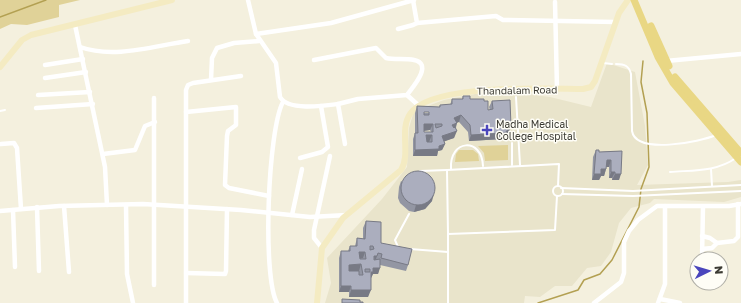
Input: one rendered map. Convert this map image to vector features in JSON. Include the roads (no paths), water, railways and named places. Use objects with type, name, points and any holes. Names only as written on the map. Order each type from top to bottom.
[{"type":"main road","points":[[634,0],[658,57],[673,83],[717,135],[740,158]]},
{"type":"main road","points":[[640,0],[666,60],[677,80],[740,158]]},
{"type":"street","points":[[0,67],[22,40],[31,35],[172,0]]},
{"type":"street","points":[[256,34],[330,22],[413,0],[416,23]]},
{"type":"street","name":"Thandalam Road","points":[[418,105],[434,99],[478,90],[583,89],[591,87],[596,81],[616,22],[628,0]]},
{"type":"street","points":[[250,1],[256,34],[259,41],[276,63],[280,97],[283,102],[289,105],[322,106],[358,99],[406,95],[418,105],[410,114],[408,120],[405,164],[401,170],[347,215],[322,248],[317,303]]},
{"type":"street","points":[[555,2],[557,89]]},
{"type":"street","points":[[398,29],[416,23],[496,16],[503,20],[616,22]]},
{"type":"street","points":[[75,25],[103,154],[107,205]]},
{"type":"street","points":[[80,47],[97,52],[117,52],[188,41]]},
{"type":"street","points":[[211,80],[212,58],[217,48],[234,43],[259,41]]},
{"type":"street","points":[[314,60],[376,48],[386,58],[418,61],[422,64],[422,71],[417,82],[406,95]]},
{"type":"street","points":[[666,60],[741,54]]},
{"type":"street","points":[[45,65],[82,59]]},
{"type":"street","points":[[45,78],[86,72]]},
{"type":"street","points":[[186,303],[186,90],[188,85],[193,83],[240,76]]},
{"type":"street","points":[[38,95],[90,92]]},
{"type":"street","points":[[154,98],[154,286]]},
{"type":"street","points":[[277,303],[272,295],[267,242],[269,196],[276,120],[283,102]]},
{"type":"street","points":[[36,108],[93,104]]},
{"type":"street","points":[[338,104],[344,144]]},
{"type":"street","points":[[300,158],[322,152],[328,147],[322,106]]},
{"type":"street","points":[[186,112],[236,107],[236,125],[227,133],[225,185],[229,188],[269,196]]},
{"type":"street","points":[[103,154],[134,150],[145,126],[154,122]]},
{"type":"street","points":[[1,144],[14,143],[17,148],[21,209]]},
{"type":"street","points":[[322,248],[314,238],[316,217],[330,156]]},
{"type":"street","points":[[292,215],[302,169]]},
{"type":"street","points":[[0,211],[64,206],[126,204],[228,209],[316,217],[347,215]]},
{"type":"street","points":[[126,204],[127,274],[133,303]]},
{"type":"street","points":[[594,303],[621,282],[624,273],[624,242],[629,231],[638,220],[657,206],[703,207],[740,204],[738,237],[734,241],[717,243],[712,248],[702,248],[703,207]]},
{"type":"street","points":[[64,206],[69,272]]},
{"type":"street","points":[[665,206],[665,284],[659,301],[680,303]]},
{"type":"street","points":[[37,208],[39,271]]},
{"type":"street","points":[[186,273],[225,274],[228,209]]},
{"type":"street","points":[[13,210],[15,267]]},
{"type":"street","points":[[702,236],[710,238],[717,243]]},
{"type":"lane","points":[[602,63],[612,64]]},
{"type":"lane","points":[[616,64],[626,65],[630,68],[632,74],[632,131],[636,140],[654,144],[686,144],[717,135]]},
{"type":"lane","points":[[516,97],[520,165]]},
{"type":"lane","points":[[0,111],[5,110]]},
{"type":"lane","points":[[512,144],[512,166]]},
{"type":"lane","points":[[451,169],[451,158],[453,153],[457,149],[465,146],[473,146],[480,152],[483,167]]},
{"type":"lane","points":[[670,172],[711,169],[726,165],[740,158]]},
{"type":"lane","points":[[416,174],[420,171],[559,164],[558,186],[553,190],[554,194],[557,196],[555,230],[448,234]]},
{"type":"lane","points":[[711,169],[712,186]]},
{"type":"lane","points":[[447,170],[448,303]]},
{"type":"lane","points":[[558,186],[561,188],[633,191],[741,185]]},
{"type":"lane","points":[[561,188],[562,194]]},
{"type":"lane","points":[[633,191],[633,196]]},
{"type":"lane","points":[[557,196],[562,194],[633,196],[741,191]]},
{"type":"lane","points":[[399,248],[395,240],[409,214]]},
{"type":"lane","points":[[406,249],[448,252]]},
{"type":"waterway","points":[[0,17],[46,0]]},
{"type":"waterway","points":[[538,303],[578,290],[584,280],[600,274],[612,260],[639,207],[641,189],[649,167],[647,113],[641,82],[643,61]]},
{"type":"place","name":"Madha Medical College Hospital","points":[[487,130]]}]
